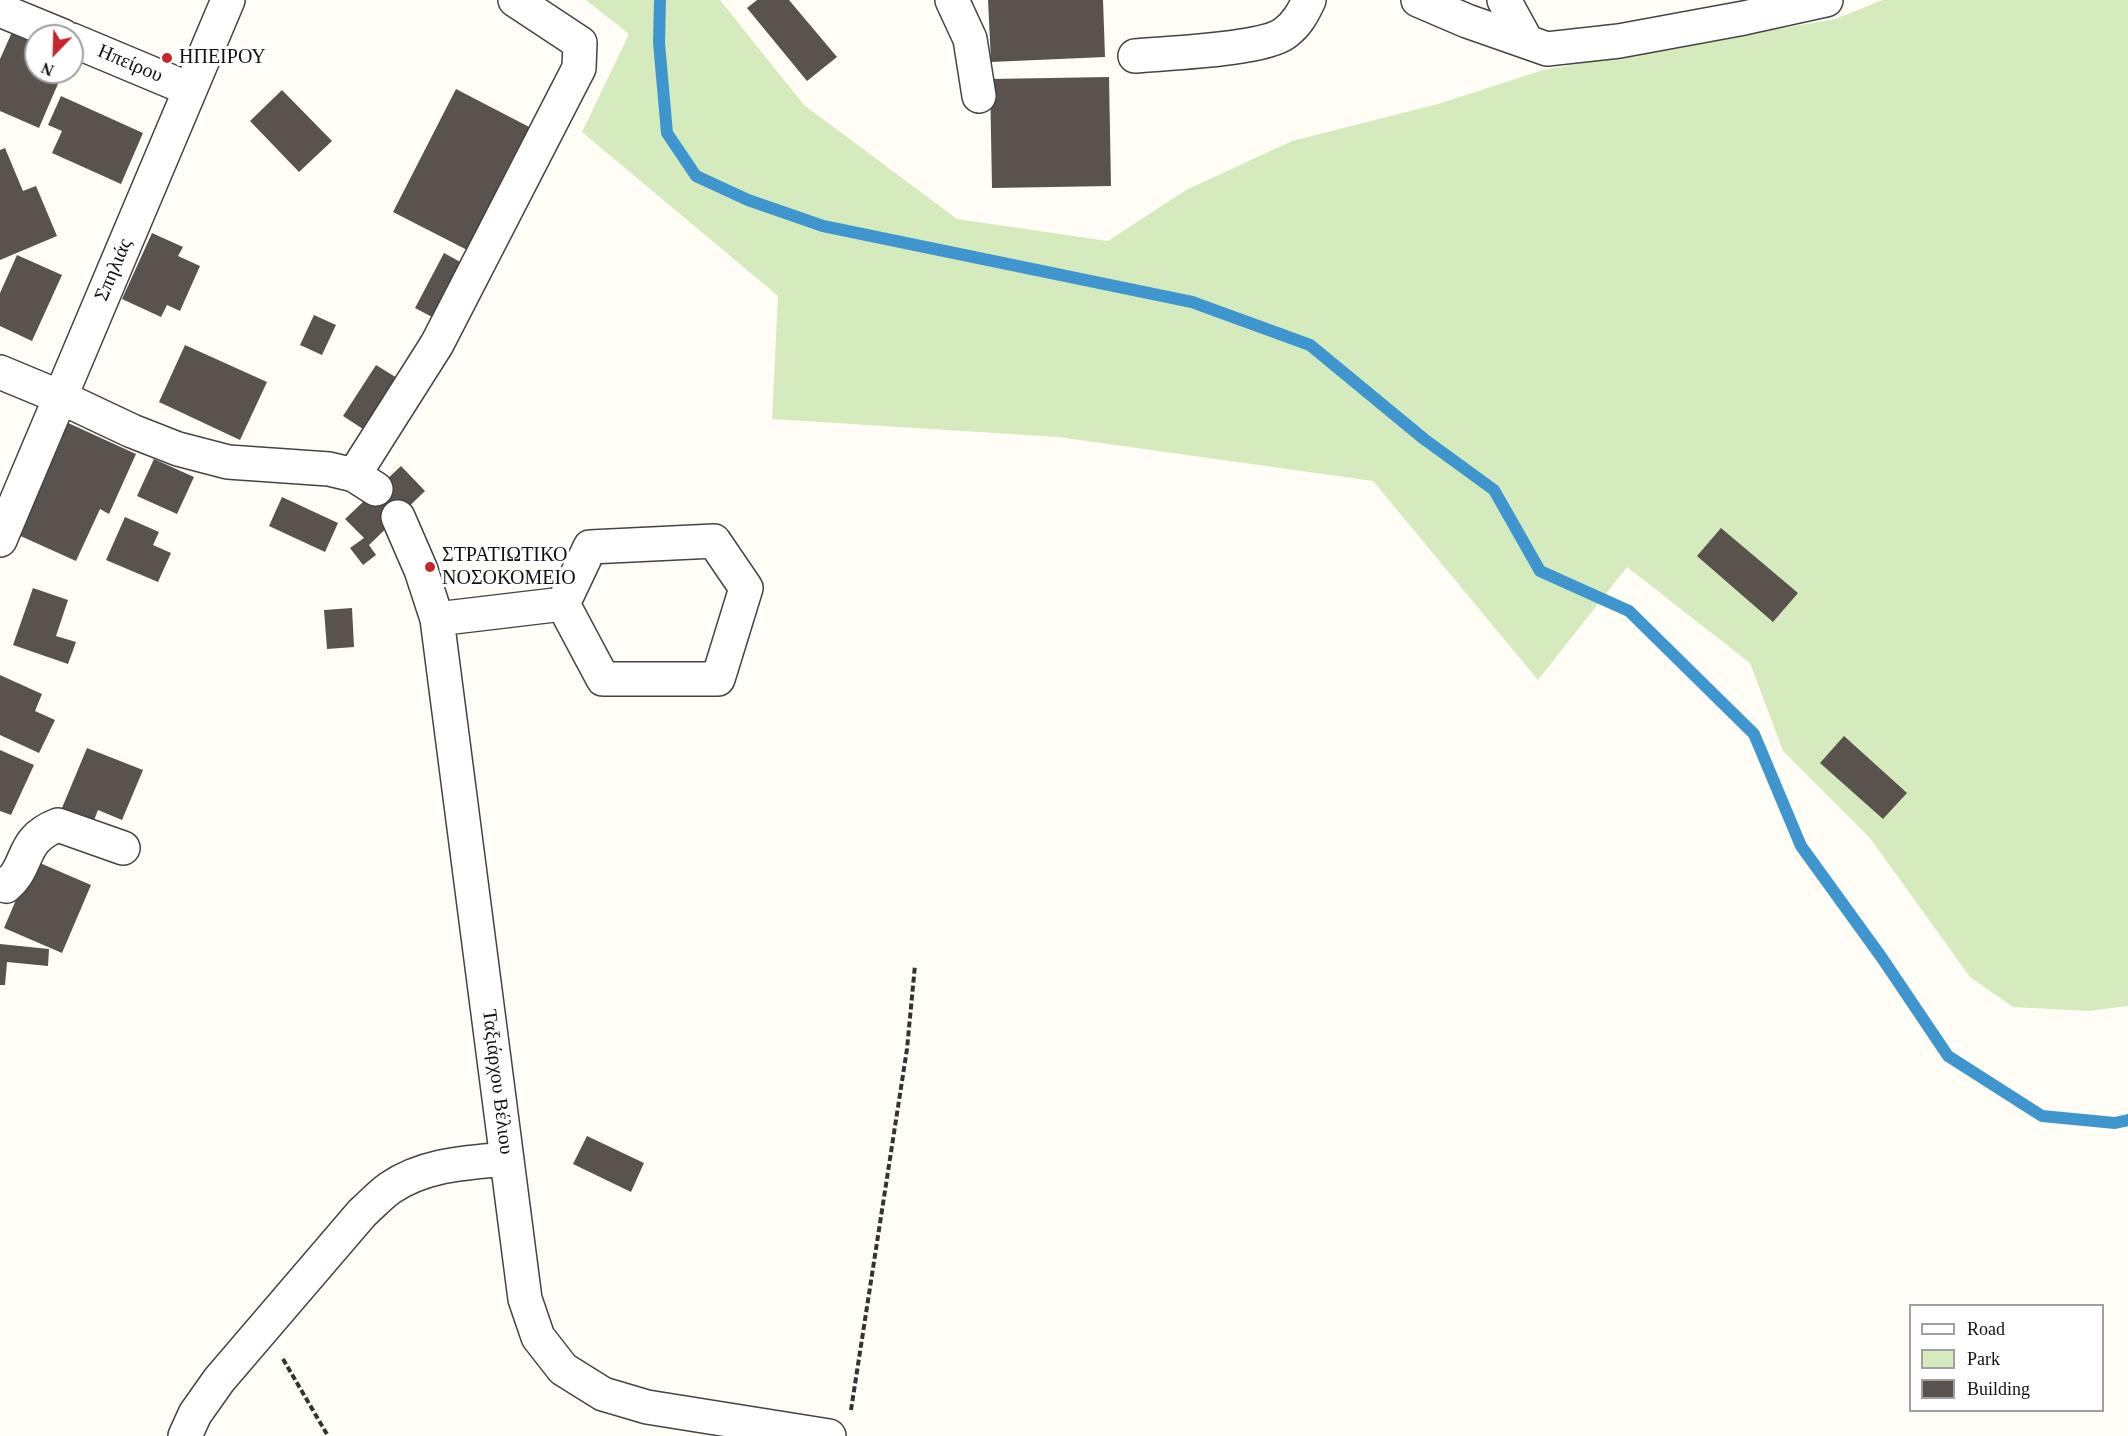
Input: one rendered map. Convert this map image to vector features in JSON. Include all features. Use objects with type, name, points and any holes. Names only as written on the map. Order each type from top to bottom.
[{"type":"street","name":"Σπηλιάς","points":[[0,540],[228,0]]},
{"type":"street","points":[[0,372],[159,443],[228,462],[329,469],[365,482],[579,68],[580,43],[515,0]]},
{"type":"street","points":[[952,0],[970,39],[979,96]]},
{"type":"street","points":[[1134,56],[1248,46],[1275,38],[1284,35],[1301,18],[1309,0]]},
{"type":"street","points":[[1418,0],[1467,21],[1547,49],[1619,41],[1826,0]]},
{"type":"street","points":[[1504,0],[1527,42]]},
{"type":"street","points":[[0,9],[35,24]]},
{"type":"street","name":"Ηπείρου","points":[[84,45],[189,89]]},
{"type":"street","name":"Ταξιάρχου Βέλιου","points":[[398,517],[421,570],[437,619],[525,1299],[538,1336],[563,1369],[603,1394],[647,1407],[829,1436]]},
{"type":"street","points":[[714,541],[746,588],[718,679],[603,679],[563,604],[590,546],[714,541]]},
{"type":"street","points":[[437,619],[563,604]]},
{"type":"street","points":[[0,884],[6,886],[13,879],[28,848],[42,831],[58,825],[123,848]]},
{"type":"street","points":[[185,1436],[195,1414],[219,1380],[362,1213],[388,1189],[416,1173],[446,1165],[507,1159]]},
{"type":"path","points":[[851,1412],[903,1081],[915,965]]},
{"type":"path","points":[[264,1327],[328,1436]]},
{"type":"green space","points":[[586,0],[720,0],[804,105],[957,219],[1108,241],[1186,190],[1292,141],[1438,104],[1543,70],[1835,19],[1883,0],[2128,0],[2128,1006],[2089,1011],[2013,1007],[1970,977],[1870,838],[1783,751],[1750,663],[1627,567],[1538,680],[1373,481],[1058,437],[772,419],[778,296],[582,132],[629,34]]},
{"type":"building","points":[[757,0],[789,0],[837,57],[807,81],[747,8]]},
{"type":"building","points":[[988,0],[1103,0],[1105,57],[991,62]]},
{"type":"building","points":[[13,30],[24,35],[24,84],[58,84],[39,128],[0,111],[0,59]]},
{"type":"building","points":[[1109,77],[1111,186],[992,188],[990,79]]},
{"type":"building","points":[[456,89],[535,130],[473,253],[393,212]]},
{"type":"building","points":[[282,90],[332,141],[299,172],[250,121]]},
{"type":"building","points":[[61,96],[143,133],[121,184],[52,153],[62,131],[48,125]]},
{"type":"building","points":[[5,148],[23,191],[36,186],[57,236],[0,260],[0,150]]},
{"type":"building","points":[[152,233],[183,247],[178,256],[200,266],[180,311],[167,305],[161,317],[122,299]]},
{"type":"building","points":[[444,253],[464,264],[434,318],[415,308]]},
{"type":"building","points":[[17,255],[62,275],[32,341],[0,326],[0,293]]},
{"type":"building","points":[[314,315],[336,325],[322,355],[300,345]]},
{"type":"building","points":[[185,345],[267,382],[240,440],[159,402]]},
{"type":"building","points":[[376,365],[402,381],[369,433],[343,416]]},
{"type":"building","points":[[66,422],[136,454],[109,514],[100,509],[76,561],[16,534]]},
{"type":"building","points":[[154,459],[194,477],[177,514],[137,496]]},
{"type":"building","points":[[401,466],[425,491],[369,545],[376,555],[363,565],[350,548],[364,538],[345,519]]},
{"type":"building","points":[[282,497],[338,523],[325,552],[269,526]]},
{"type":"building","points":[[125,517],[159,532],[153,545],[171,553],[158,582],[106,560]]},
{"type":"building","points":[[1721,528],[1798,593],[1773,622],[1697,556]]},
{"type":"building","points":[[33,588],[68,600],[56,636],[76,642],[68,664],[13,645]]},
{"type":"building","points":[[352,608],[354,647],[327,649],[324,610]]},
{"type":"building","points":[[0,675],[42,694],[35,711],[55,720],[39,753],[0,735]]},
{"type":"building","points":[[1844,736],[1907,793],[1883,819],[1820,763]]},
{"type":"building","points":[[87,748],[143,770],[122,820],[98,810],[91,828],[59,815]]},
{"type":"building","points":[[0,750],[34,765],[11,815],[0,811]]},
{"type":"building","points":[[33,860],[91,885],[62,953],[4,928]]},
{"type":"building","points":[[0,944],[49,949],[48,966],[7,962],[5,985],[0,985]]},
{"type":"building","points":[[587,1136],[644,1163],[631,1192],[573,1164]]},
{"type":"waterway","points":[[660,0],[659,43],[667,133],[696,176],[748,200],[823,226],[1192,302],[1310,345],[1424,439],[1494,490],[1540,571],[1629,611],[1754,734],[1801,846],[1882,958],[1948,1056],[2042,1116],[2115,1123],[2128,1120]]},
{"type":"place","name":"ΗΠΕΙΡΟΥ","points":[[167,58]]},
{"type":"place","name":"ΣΤΡΑΤΙΩΤΙΚΟ ΝΟΣΟΚΟΜΕΙΟ","points":[[430,567]]}]
